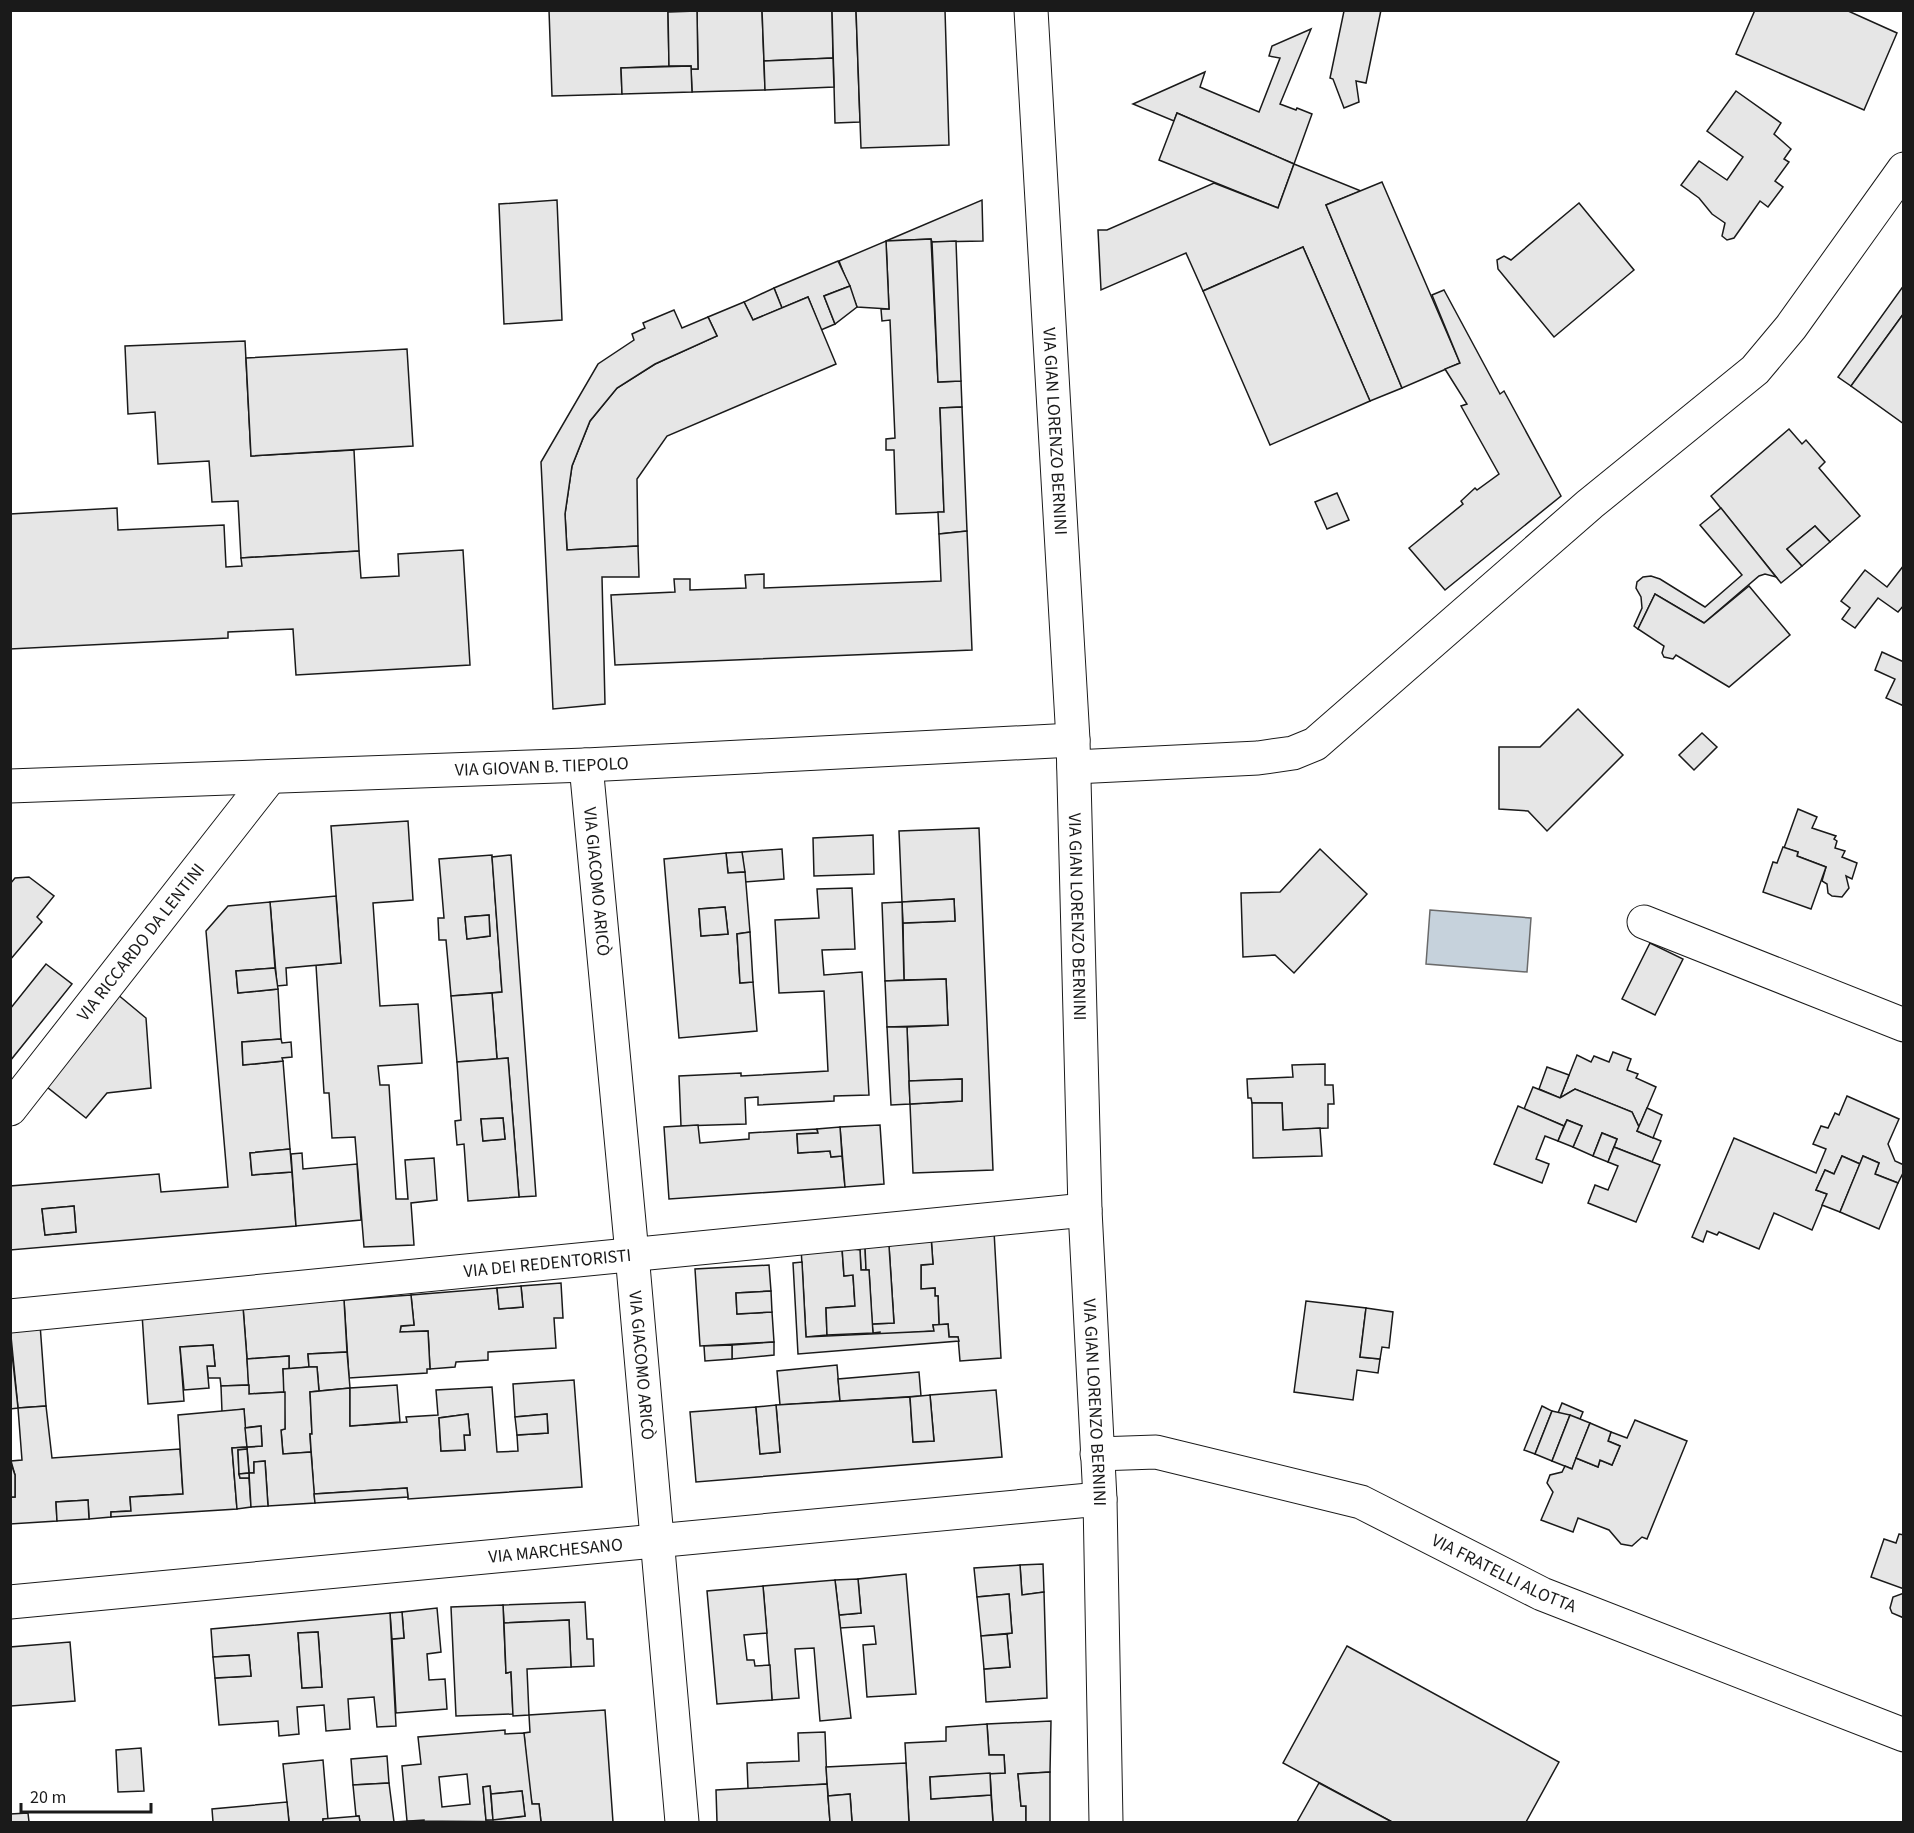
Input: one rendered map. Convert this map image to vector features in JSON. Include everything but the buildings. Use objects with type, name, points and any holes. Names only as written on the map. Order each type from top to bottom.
[{"type":"street","name":"VIA GIAN LORENZO BERNINI","points":[[1031,10],[1073,754],[1085,1210],[1100,1499],[1106,1822]]},
{"type":"street","name":"VIA GIOVAN B. TIEPOLO","points":[[10,786],[586,765],[1073,754],[1258,759],[1293,753],[1315,744],[1590,504],[1755,370],[1791,327],[1904,170]]},
{"type":"street","name":"VIA GIACOMO ARICÒ","points":[[586,765],[682,1822]]},
{"type":"street","name":"VIA RICCARDO DA LENTINI","points":[[10,1109],[270,777]]},
{"type":"street","points":[[1644,922],[1904,1025]]},
{"type":"street","name":"VIA DEI REDENTORISTI","points":[[10,1316],[1085,1210]]},
{"type":"street","name":"VIA FRATELLI ALOTTA","points":[[1097,1454],[1156,1452],[1361,1502],[1542,1594],[1904,1735]]},
{"type":"street","name":"VIA MARCHESANO","points":[[10,1602],[1100,1499]]},
{"type":"shaded area","points":[[1430,910],[1531,918],[1527,972],[1426,964]]}]
